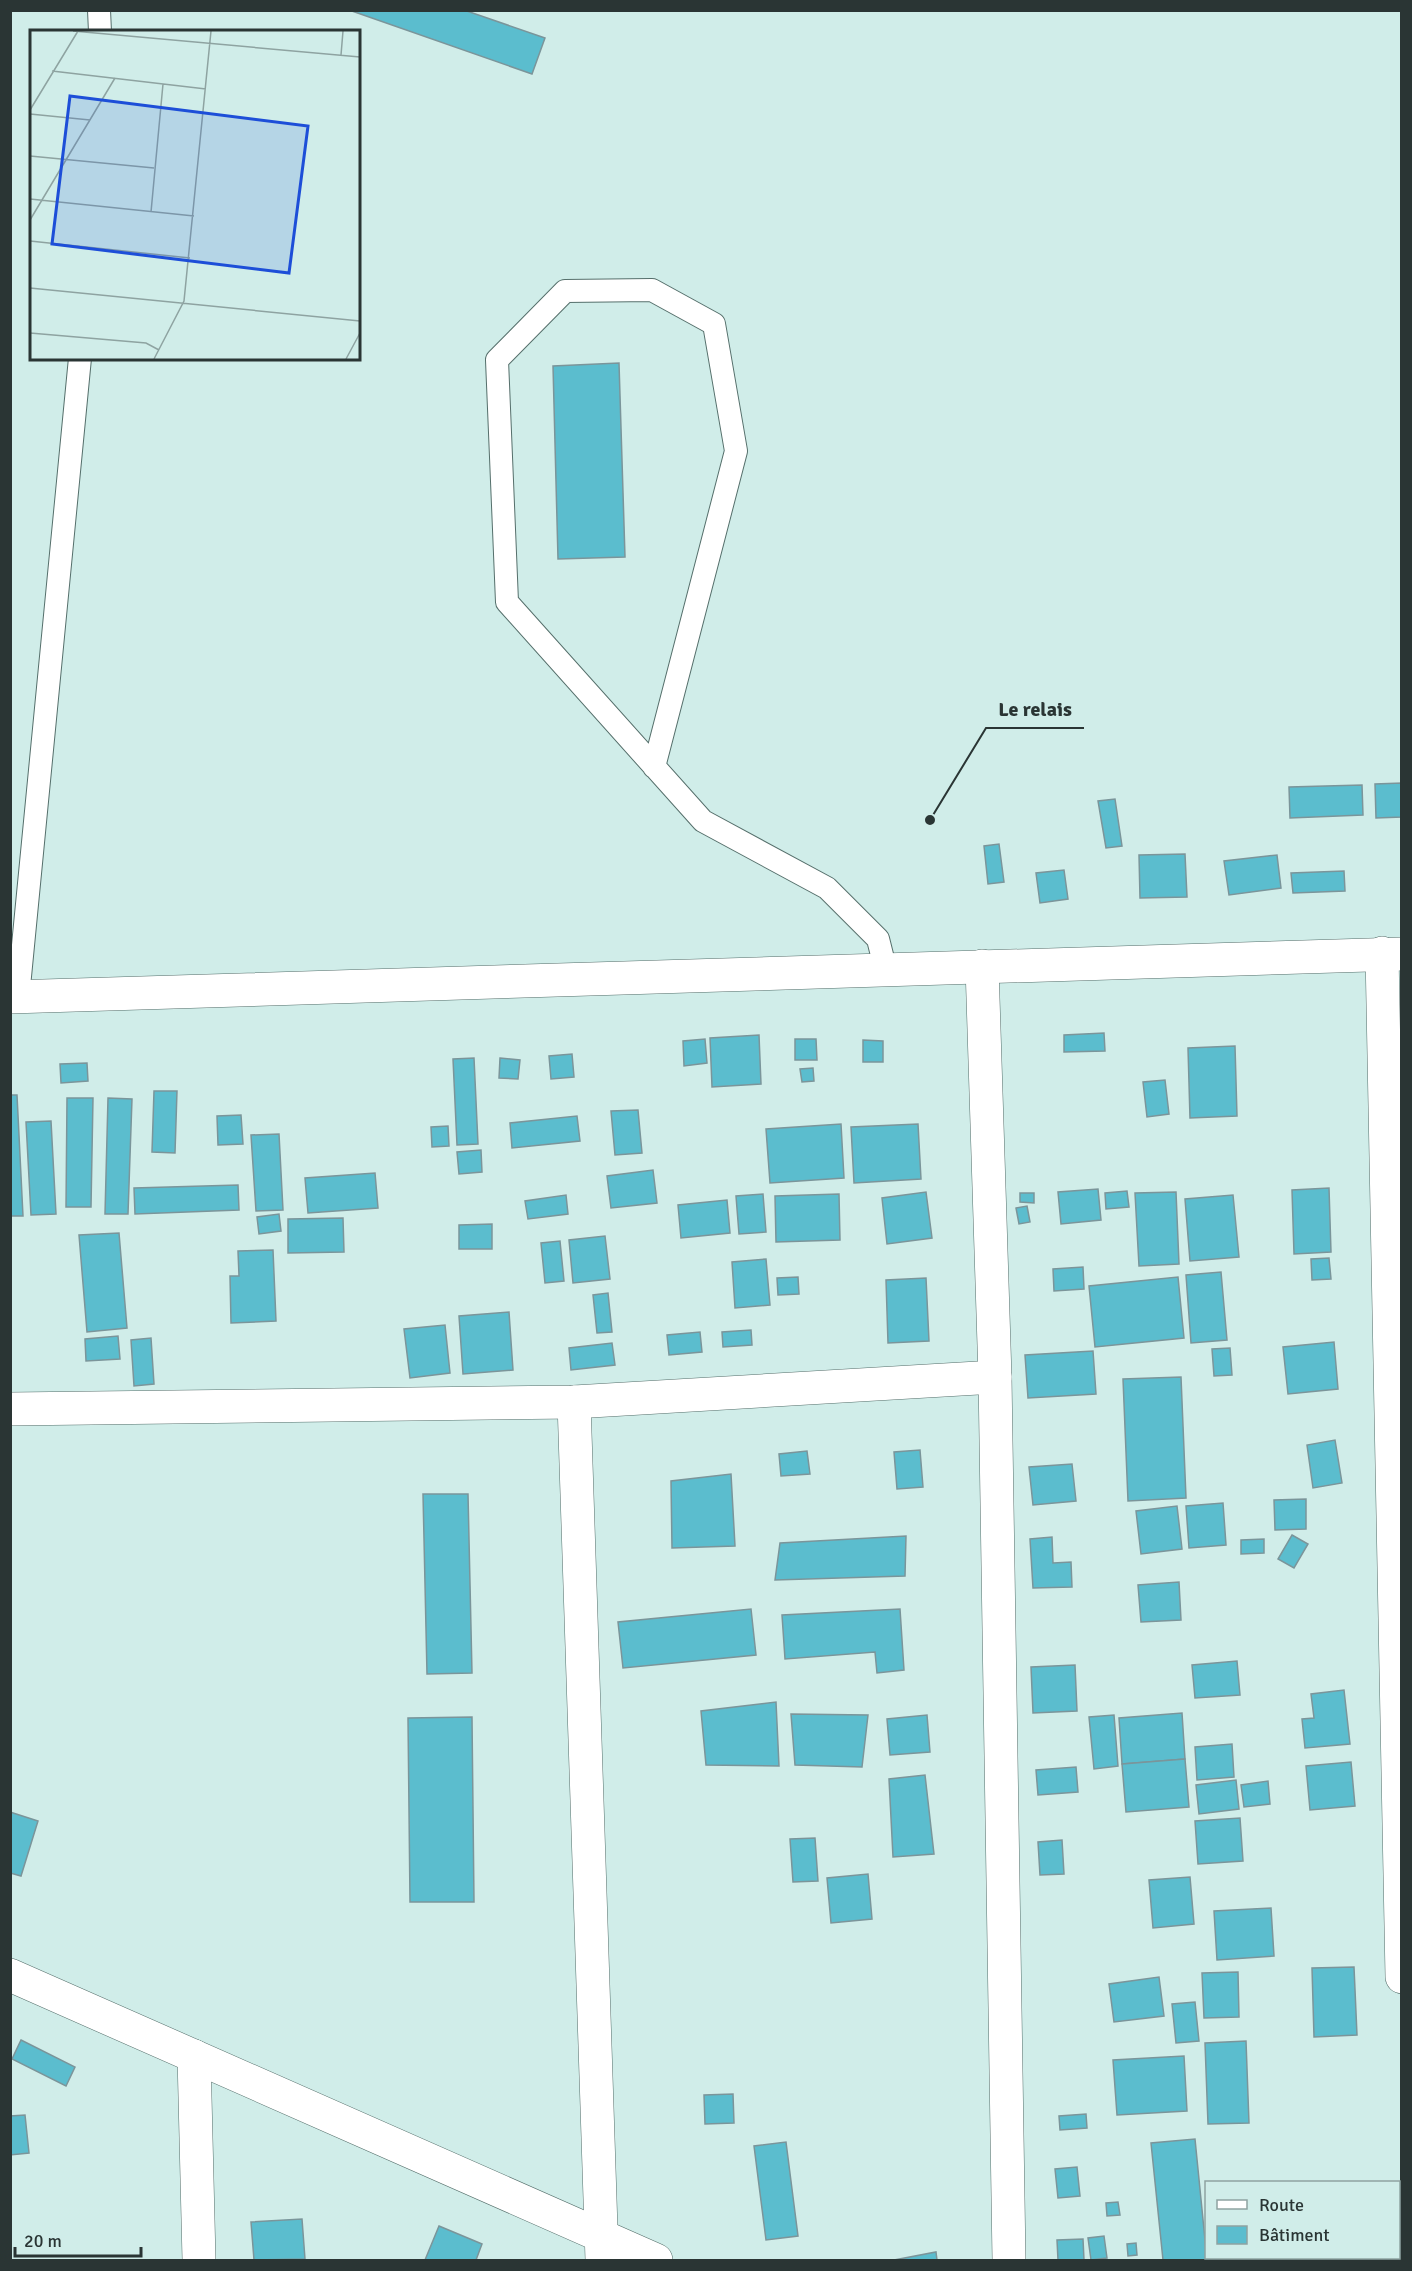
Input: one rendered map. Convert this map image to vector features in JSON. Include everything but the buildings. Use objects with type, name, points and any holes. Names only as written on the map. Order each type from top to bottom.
[{"type":"street","points":[[14,997],[1392,954],[1401,1977]]},
{"type":"street","points":[[982,966],[994,1377],[1009,2260]]},
{"type":"street","points":[[10,1410],[574,1402],[994,1377]]},
{"type":"street","points":[[574,1402],[601,2248]]},
{"type":"street","points":[[10,1975],[194,2056],[601,2248],[656,2260]]},
{"type":"street","points":[[194,2056],[199,2260]]},
{"type":"lane","points":[[99,10],[100,30]]},
{"type":"lane","points":[[654,767],[736,452],[714,324],[652,290],[565,291],[497,360],[507,602],[654,767],[703,821],[827,888],[878,939],[886,971]]},
{"type":"lane","points":[[14,997],[80,360]]},
{"type":"place","name":"Le relais","points":[[930,820]]}]
